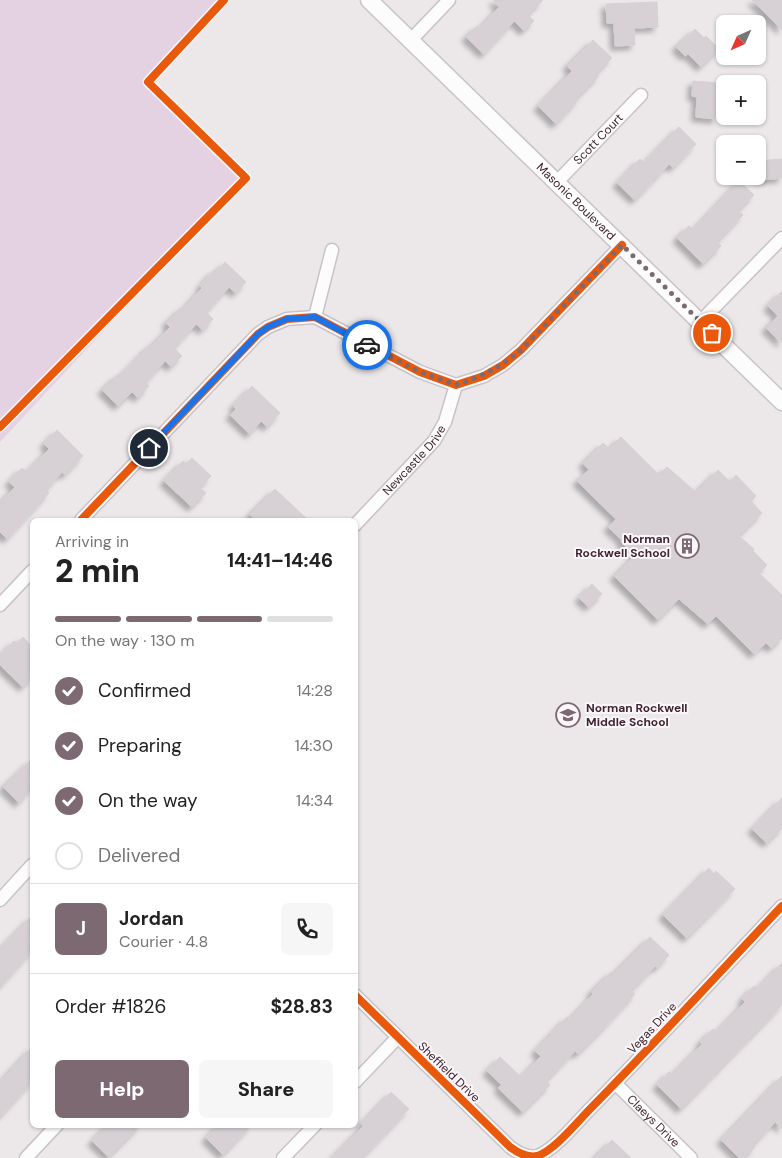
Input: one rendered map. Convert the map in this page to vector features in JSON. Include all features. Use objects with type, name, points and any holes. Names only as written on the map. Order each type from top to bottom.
[{"type":"street","name":"Masonic Boulevard","points":[[369,0],[782,402]]},
{"type":"street","points":[[410,41],[449,0]]},
{"type":"street","name":"Scott Court","points":[[556,183],[641,95]]},
{"type":"street","points":[[700,322],[782,238]]},
{"type":"street","points":[[83,518],[258,334],[268,327],[287,319],[315,317],[405,364],[456,385],[484,376],[503,365],[521,350],[622,245]]},
{"type":"street","points":[[315,317],[332,250]]},
{"type":"street","name":"Newcastle Drive","points":[[358,522],[434,442],[445,422],[456,385]]},
{"type":"street","points":[[0,606],[30,573]]},
{"type":"street","points":[[0,900],[30,867]]},
{"type":"street","name":"Vegas Drive","points":[[532,1157],[538,1156],[551,1148],[782,906]]},
{"type":"street","name":"Sheffield Drive","points":[[358,998],[510,1147],[524,1156],[532,1157]]},
{"type":"street","points":[[358,1079],[398,1038]]},
{"type":"street","name":"Claeys Drive","points":[[615,1083],[691,1158]]},
{"type":"street","points":[[26,1158],[54,1128]]},
{"type":"street","points":[[283,1158],[312,1128]]},
{"type":"shaded area","points":[[0,0],[224,0],[148,82],[246,178],[0,442]]},
{"type":"building","points":[[493,0],[543,0],[528,15],[534,21],[524,31],[514,21],[484,54],[466,37],[477,26],[480,28],[499,7]]},
{"type":"building","points":[[752,0],[782,0],[782,30]]},
{"type":"building","points":[[657,2],[658,27],[634,28],[635,45],[615,46],[614,23],[607,23],[606,4]]},
{"type":"building","points":[[695,29],[716,46],[716,52],[701,67],[688,54],[685,56],[676,47]]},
{"type":"building","points":[[593,40],[612,58],[596,74],[599,76],[578,97],[579,99],[556,124],[538,106],[572,71],[567,66]]},
{"type":"building","points":[[693,81],[716,83],[716,119],[696,117],[697,97],[692,96]]},
{"type":"building","points":[[679,127],[696,144],[673,168],[669,164],[635,200],[617,183],[640,159],[644,163]]},
{"type":"building","points":[[782,159],[782,178],[766,179],[766,160]]},
{"type":"building","points":[[735,185],[743,185],[754,195],[738,211],[743,215],[717,242],[721,246],[703,264],[677,238],[689,226],[693,230]]},
{"type":"building","points":[[225,262],[246,282],[236,293],[229,287],[206,312],[213,319],[203,330],[196,324],[174,348],[182,356],[171,367],[165,361],[145,383],[149,386],[138,398],[132,392],[118,406],[102,390],[170,327],[166,323],[181,308],[183,309],[202,288],[200,286],[214,270],[216,272]]},
{"type":"building","points":[[782,291],[782,343],[766,328],[778,316],[768,306]]},
{"type":"building","points":[[252,386],[280,413],[267,427],[261,421],[250,434],[230,415],[236,409],[233,406]]},
{"type":"building","points":[[57,430],[83,456],[65,475],[62,472],[46,490],[49,493],[7,539],[0,532],[0,502],[15,487],[9,482],[22,468],[27,472],[49,449],[44,444]]},
{"type":"building","name":"Norman Rockwell School","points":[[621,437],[659,475],[667,467],[696,492],[718,470],[730,482],[736,475],[756,496],[751,501],[762,513],[739,536],[754,549],[753,551],[767,565],[759,573],[782,595],[782,638],[772,648],[766,643],[754,654],[716,616],[708,624],[679,599],[658,620],[614,576],[635,555],[608,527],[616,519],[577,481],[589,470],[583,463],[603,443],[609,449]]},
{"type":"building","points":[[192,458],[211,476],[200,488],[206,493],[192,507],[164,481],[183,461],[186,464]]},
{"type":"building","points":[[275,489],[306,518],[253,518],[250,514]]},
{"type":"building","points":[[592,584],[602,594],[589,607],[579,598]]},
{"type":"building","points":[[23,637],[30,645],[30,680],[23,687],[0,665],[0,656],[14,641],[17,644]]},
{"type":"building","points":[[30,761],[30,790],[19,803],[3,787]]},
{"type":"building","points":[[782,798],[782,828],[767,843],[752,829]]},
{"type":"building","points":[[709,868],[714,874],[716,871],[735,889],[687,938],[663,915]]},
{"type":"building","points":[[30,918],[30,953],[0,987],[0,949]]},
{"type":"building","points":[[650,937],[669,955],[657,968],[655,966],[631,991],[635,994],[601,1031],[578,1054],[575,1051],[546,1081],[550,1085],[523,1112],[498,1088],[502,1085],[487,1071],[500,1057],[521,1077],[541,1056],[535,1051],[567,1017],[569,1020],[593,994],[591,992],[611,972],[613,974]]},
{"type":"building","points":[[782,963],[782,1005],[681,1109],[657,1085],[669,1072],[672,1075],[702,1044],[700,1042],[713,1029],[716,1032],[745,1002],[742,999],[754,986],[757,989]]},
{"type":"building","points":[[30,1049],[30,1084],[0,1117],[0,1082]]},
{"type":"building","points":[[782,1076],[782,1129],[775,1122],[753,1145],[755,1147],[744,1158],[739,1158],[721,1140]]},
{"type":"building","points":[[391,1092],[409,1109],[362,1158],[332,1158],[363,1126],[361,1124]]},
{"type":"building","points":[[104,1128],[138,1128],[109,1157],[92,1141]]},
{"type":"building","points":[[215,1128],[249,1128],[223,1155],[206,1138]]},
{"type":"building","points":[[612,1140],[631,1158],[594,1158]]},
{"type":"cycle path","points":[[0,427],[246,178],[148,82],[224,0]]},
{"type":"cycle path","points":[[83,518],[258,334],[268,327],[287,319],[315,317],[420,372],[456,385],[484,376],[503,365],[521,350],[622,245]]},
{"type":"cycle path","points":[[358,998],[510,1147],[523,1154],[537,1156],[551,1148],[566,1135],[782,906]]},
{"type":"way so far","points":[[367,345],[420,372],[456,385],[484,376],[503,365],[521,350],[622,245],[712,333]]},
{"type":"place","name":"Norman Rockwell School","points":[[687,546]]},
{"type":"place","name":"Norman Rockwell Middle School","points":[[568,715]]},
{"type":"route","points":[[149,448],[258,334],[277,322],[287,319],[315,317],[367,345]]}]
